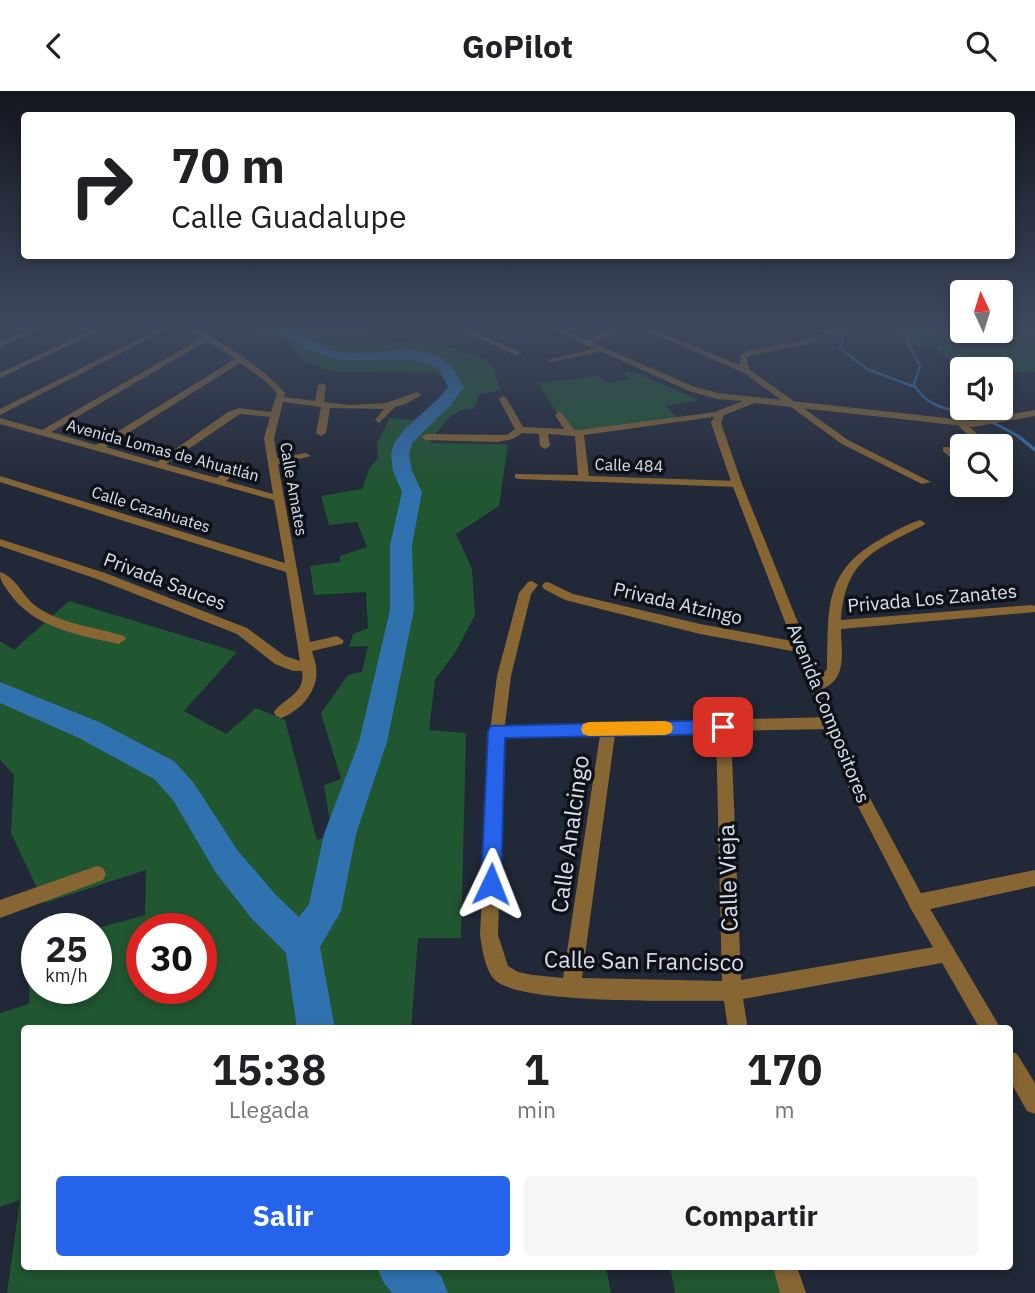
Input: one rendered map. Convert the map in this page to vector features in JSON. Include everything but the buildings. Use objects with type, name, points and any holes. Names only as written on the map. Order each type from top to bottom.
[{"type":"street","points":[[0,412],[57,383]]},
{"type":"street","points":[[43,433],[130,383]]},
{"type":"street","points":[[99,448],[202,383]]},
{"type":"street","points":[[275,383],[279,388],[280,399],[347,407],[391,406],[417,395]]},
{"type":"street","points":[[679,383],[717,396],[792,407],[961,423],[1003,420],[1035,412]]},
{"type":"street","points":[[762,383],[792,407],[845,442],[926,482]]},
{"type":"street","points":[[321,433],[322,385]]},
{"type":"street","points":[[717,396],[728,401],[726,411]]},
{"type":"street","name":"Calle Amates","points":[[280,399],[273,415],[269,438],[277,498],[310,666]]},
{"type":"street","points":[[503,399],[520,430]]},
{"type":"street","points":[[426,437],[498,439],[510,437],[520,430],[575,433],[726,411],[752,401]]},
{"type":"street","points":[[379,420],[391,406]]},
{"type":"street","points":[[157,466],[231,414],[239,411],[273,415]]},
{"type":"street","name":"Avenida Compositores","points":[[726,411],[717,431],[859,791],[917,903],[989,1025]]},
{"type":"street","points":[[559,415],[575,433],[584,480]]},
{"type":"street","name":"Avenida Lomas de Ahuatlán","points":[[0,421],[277,498]]},
{"type":"street","points":[[961,423],[972,434]]},
{"type":"street","points":[[543,431],[545,446]]},
{"type":"street","points":[[272,462],[306,456]]},
{"type":"street","points":[[219,482],[241,463]]},
{"type":"street","name":"Calle 484","points":[[519,476],[737,484]]},
{"type":"street","name":"Calle Cazahuates","points":[[0,479],[293,570]]},
{"type":"street","name":"Privada Los Zanates","points":[[817,686],[828,679],[834,670],[838,598],[843,578],[874,546],[920,523]]},
{"type":"street","name":"Privada Sauces","points":[[0,542],[101,576],[242,631],[280,660],[293,666],[310,666]]},
{"type":"street","points":[[0,576],[15,588],[22,602],[44,617],[78,630],[119,639]]},
{"type":"street","name":"Calle San Francisco","points":[[532,585],[525,593],[504,676],[497,731],[489,935],[493,955],[501,973],[515,981],[571,988],[732,991],[946,954]]},
{"type":"street","name":"Privada Atzingo","points":[[548,586],[569,597],[687,626],[803,648]]},
{"type":"street","name":"Privada Los Zanates","points":[[836,625],[1032,609]]},
{"type":"street","points":[[307,647],[337,641]]},
{"type":"street","points":[[281,712],[293,706],[306,692],[310,666]]},
{"type":"street","points":[[497,731],[830,723]]},
{"type":"street","name":"Calle Vieja","points":[[723,727],[732,991],[737,1025]]},
{"type":"street","name":"Calle Analcingo","points":[[571,988],[608,729]]},
{"type":"street","points":[[0,909],[97,874]]},
{"type":"street","points":[[917,903],[1035,878]]},
{"type":"street","points":[[1013,1066],[1035,1103]]},
{"type":"street","points":[[786,1270],[793,1293]]},
{"type":"green space","points":[[447,383],[499,383],[501,390],[479,394],[474,409],[459,411],[453,415],[430,443],[508,444],[499,506],[456,534],[472,569],[475,615],[456,651],[435,680],[429,730],[466,733],[461,938],[418,938],[411,1025],[21,1025],[21,1270],[607,1270],[611,1293],[7,1293],[20,1200],[0,1207],[0,1013],[29,1004],[112,1004],[112,924],[126,920],[126,1004],[217,1004],[217,913],[145,913],[146,870],[44,903],[11,833],[14,775],[0,760],[0,641],[14,650],[69,601],[237,652],[184,711],[226,734],[256,708],[285,720],[317,840],[332,835],[324,785],[341,779],[321,713],[348,675],[362,672],[368,646],[349,647],[353,634],[368,628],[366,592],[314,595],[310,566],[340,562],[340,556],[367,547],[357,522],[329,525],[321,496],[362,489],[369,469],[378,458],[377,443],[390,418],[414,420],[447,396],[449,388]]},
{"type":"green space","points":[[538,383],[660,383],[698,400],[666,406],[680,421],[572,436]]},
{"type":"green space","points":[[671,1270],[797,1270],[806,1293],[675,1293]]},
{"type":"waterway","points":[[302,944],[324,911],[340,834],[373,742],[402,610],[401,545],[412,492],[402,471],[400,455],[403,443],[411,432],[445,402],[456,387],[454,383]]},
{"type":"waterway","points":[[905,383],[915,387]]},
{"type":"waterway","points":[[914,383],[920,393],[934,404],[986,420],[1019,437]]},
{"type":"waterway","points":[[1019,437],[1035,450]]},
{"type":"waterway","points":[[0,692],[89,730],[164,770],[183,791],[227,862],[264,907],[302,944]]},
{"type":"waterway","points":[[302,944],[315,1025]]},
{"type":"waterway","points":[[403,1270],[424,1293]]},
{"type":"slow traffic","points":[[589,729],[665,728]]},
{"type":"route","points":[[491,884],[497,731],[723,727]]}]
